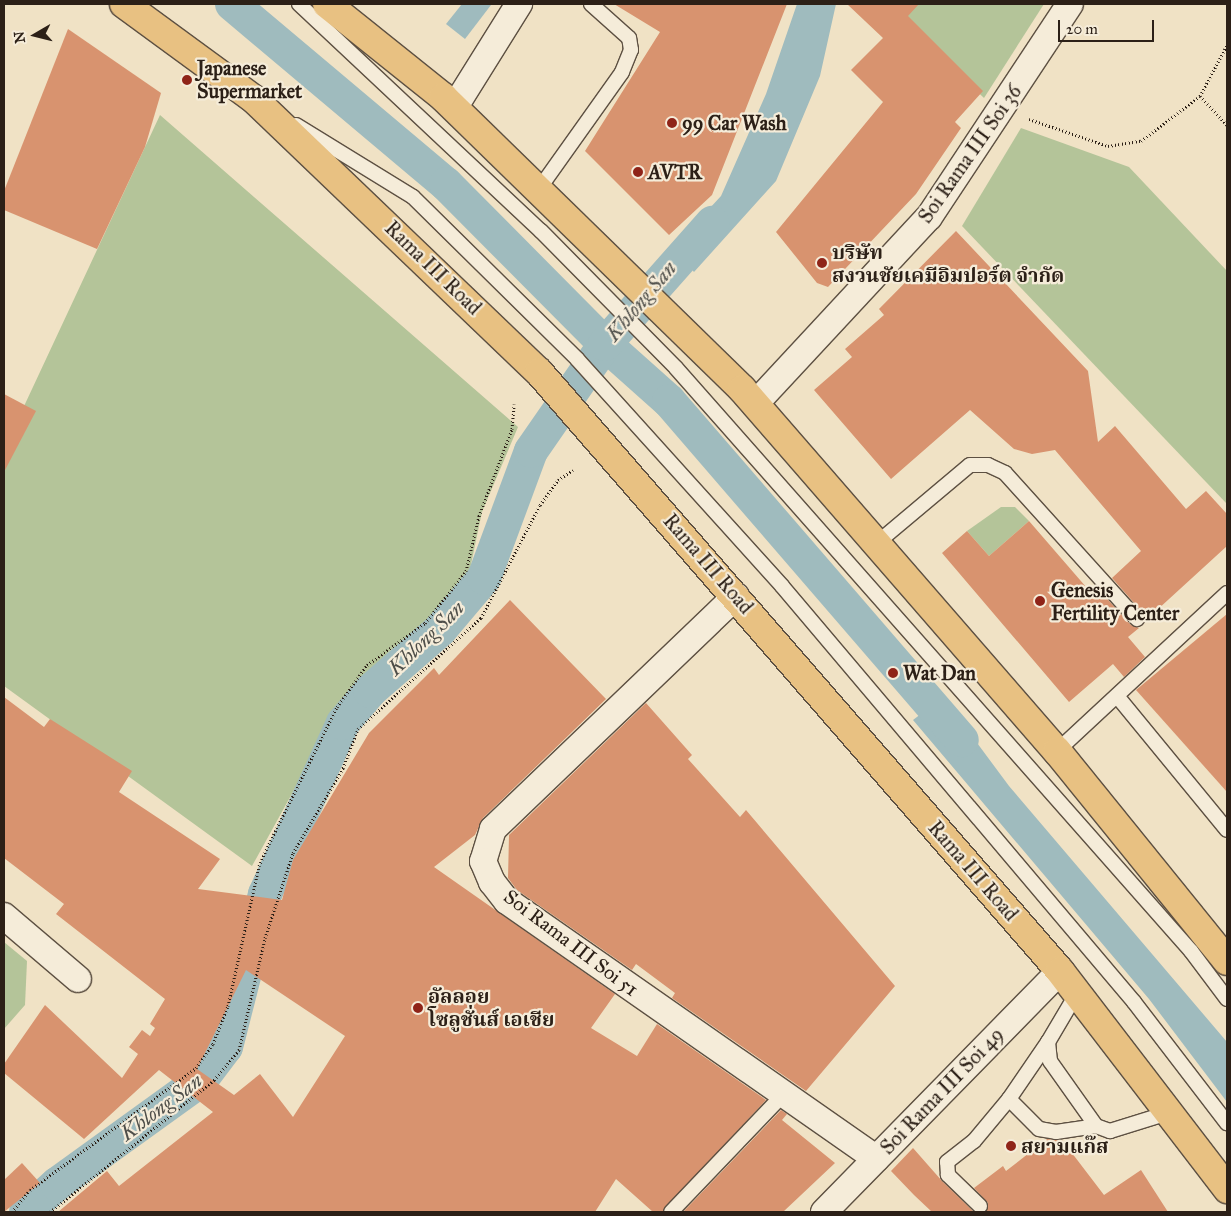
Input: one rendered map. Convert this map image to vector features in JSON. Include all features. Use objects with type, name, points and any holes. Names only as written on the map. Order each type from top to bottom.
[{"type":"main road","name":"Rama III Road","points":[[124,4],[255,100],[539,372],[736,596],[1060,971],[1171,1112],[1227,1189]]},
{"type":"main road","points":[[327,4],[454,108],[680,326],[755,404],[1057,751],[1227,961]]},
{"type":"street","points":[[454,108],[519,4]]},
{"type":"street","name":"Soi Rama III Soi 36","points":[[755,404],[929,217],[1003,108],[1070,4]]},
{"type":"street","name":"Soi Rama III Soi 51","points":[[736,596],[493,829],[483,861],[492,882],[507,901],[782,1096],[876,1158]]},
{"type":"street","points":[[4,916],[78,979]]},
{"type":"street","name":"Soi Rama III Soi 49","points":[[824,1212],[1060,971]]},
{"type":"lane","points":[[299,4],[541,231],[676,368],[1191,951],[1227,999]]},
{"type":"lane","points":[[539,190],[622,72],[631,50],[629,38],[591,4]]},
{"type":"lane","points":[[255,100],[413,197],[577,359],[795,601],[1134,1002],[1227,1123]]},
{"type":"lane","points":[[877,543],[970,465],[988,465],[1005,473],[1137,619]]},
{"type":"lane","points":[[1057,751],[1227,594]]},
{"type":"lane","points":[[1117,696],[1227,830]]},
{"type":"lane","points":[[980,1206],[948,1175],[947,1162],[974,1141],[1009,1099],[1048,1042],[1077,992]]},
{"type":"lane","points":[[1048,1042],[1050,1061],[1096,1126]]},
{"type":"lane","points":[[671,1212],[782,1096]]},
{"type":"lane","points":[[1009,1099],[1039,1129],[1056,1132],[1096,1126],[1110,1131],[1171,1112]]},
{"type":"path","points":[[1003,108],[1108,146],[1141,141],[1200,96],[1227,45]]},
{"type":"path","points":[[1200,96],[1227,125]]},
{"type":"path","points":[[12,1212],[30,1190],[196,1068],[213,1044],[228,1006],[259,866],[269,844],[338,707],[367,665],[425,623],[466,570],[479,516],[512,429],[514,404]]},
{"type":"path","points":[[50,1212],[214,1080],[239,1050],[264,938],[293,853],[343,768],[358,729],[475,625],[540,505],[558,480],[573,470]]},
{"type":"green space","points":[[885,4],[1044,4],[984,98]]},
{"type":"green space","points":[[160,115],[518,427],[482,512],[470,569],[427,625],[391,650],[347,694],[252,866],[4,686],[4,449]]},
{"type":"green space","points":[[1021,128],[1129,167],[1227,271],[1227,504],[962,226]]},
{"type":"green space","points":[[1001,507],[1015,507],[1029,521],[989,556],[967,531]]},
{"type":"green space","points":[[4,942],[27,961],[25,1005],[4,1029]]},
{"type":"water","points":[[462,4],[491,5],[465,39],[446,24]]},
{"type":"water","points":[[797,4],[836,4],[820,76],[776,181],[694,272],[673,248],[721,196],[766,94]]},
{"type":"water","points":[[943,697],[1009,786],[1227,1042],[1227,1102],[1149,999],[913,720]]},
{"type":"building","name":"99 Car Wash","points":[[614,4],[787,4],[712,195],[669,235],[585,151],[660,32]]},
{"type":"building","points":[[847,4],[919,4],[908,16],[983,91],[955,122],[961,128],[916,194],[828,287],[817,283],[776,232],[883,102],[851,70],[883,38]]},
{"type":"building","points":[[68,29],[161,93],[145,147],[97,249],[4,210],[4,191]]},
{"type":"building","points":[[956,231],[1088,371],[1098,442],[1115,426],[1186,509],[1206,491],[1227,514],[1227,546],[1145,621],[1143,613],[1112,578],[1141,551],[1055,450],[1032,454],[1014,449],[970,410],[891,479],[814,390],[852,357],[845,349],[884,315],[879,309]]},
{"type":"building","points":[[4,394],[36,411],[4,472]]},
{"type":"building","name":"Genesis Fertility Center","points":[[1029,521],[1093,595],[1099,590],[1131,625],[1139,628],[1128,637],[1145,657],[1124,677],[1113,664],[1069,702],[942,553],[967,531],[989,556]]},
{"type":"building","points":[[510,600],[606,699],[483,818],[475,835],[434,867],[615,994],[591,1028],[637,1056],[657,1024],[766,1100],[662,1212],[653,1212],[616,1179],[595,1212],[58,1212],[107,1171],[119,1186],[213,1112],[159,1070],[84,1139],[4,1073],[4,1064],[45,1005],[122,1078],[138,1054],[129,1047],[142,1030],[150,1036],[155,1028],[150,1024],[165,999],[56,914],[64,904],[4,858],[4,697],[44,727],[50,719],[132,771],[119,792],[220,859],[198,889],[282,900],[293,860],[369,733],[434,668],[439,675]],"holes":[[[246,970],[345,1036],[293,1117],[260,1074],[234,1095],[197,1069]]]},
{"type":"building","points":[[1227,614],[1227,792],[1136,690]]},
{"type":"building","points":[[646,703],[692,755],[688,759],[740,817],[746,810],[895,986],[806,1091],[672,998],[675,993],[636,964],[632,970],[517,890],[508,878],[509,835]]},
{"type":"building","points":[[781,1110],[787,1114],[782,1120],[835,1163],[783,1212],[683,1212]]},
{"type":"building","points":[[1047,1139],[1062,1140],[1104,1195],[1141,1170],[1168,1212],[986,1212],[988,1203],[974,1188],[1003,1166],[1006,1171]]},
{"type":"building","points":[[913,1148],[942,1181],[974,1212],[932,1212],[891,1171]]},
{"type":"building","points":[[22,1163],[40,1183],[4,1212],[4,1180]]},
{"type":"waterway","points":[[232,4],[446,184],[605,344],[669,401],[962,740]]},
{"type":"waterway","name":"Khlong San","points":[[26,1212],[57,1184],[201,1080],[226,1047],[265,894],[343,723],[370,691],[440,630],[484,578],[531,451],[605,344],[712,223]]},
{"type":"place","name":"Japanese Supermarket","points":[[187,80]]},
{"type":"place","name":"99 Car Wash","points":[[672,123]]},
{"type":"place","name":"AVTR","points":[[638,172]]},
{"type":"place","name":"บริษัท สงวนชัยเคมีอิมปอร์ต จำกัด","points":[[822,263]]},
{"type":"place","name":"Genesis Fertility Center","points":[[1040,601]]},
{"type":"place","name":"Wat Dan","points":[[893,673]]},
{"type":"place","name":"อัลลอย โซลูชั่นส์ เอเชีย","points":[[418,1008]]},
{"type":"place","name":"สยามแก๊ส","points":[[1011,1146]]}]
